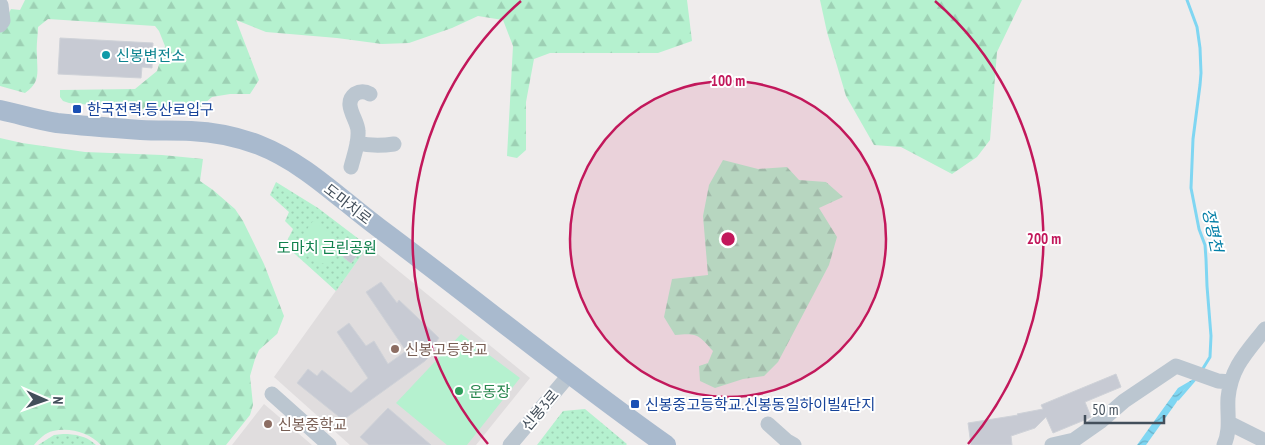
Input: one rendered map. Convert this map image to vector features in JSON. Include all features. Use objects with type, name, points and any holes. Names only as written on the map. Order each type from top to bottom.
[{"type":"main road","name":"도마치로","points":[[0,110],[55,122],[144,130],[205,132],[235,138],[278,154],[336,193],[361,215],[666,445]]},
{"type":"street","points":[[0,4],[3,21],[0,25]]},
{"type":"street","points":[[351,167],[358,132],[350,109],[350,103],[356,94],[367,92],[370,94]]},
{"type":"street","points":[[357,143],[368,146],[394,144]]},
{"type":"street","points":[[1224,445],[1229,422],[1225,381],[1265,329]]},
{"type":"street","points":[[1052,445],[1074,440],[1101,421],[1124,401],[1176,366],[1225,381]]},
{"type":"street","name":"신봉3로","points":[[510,445],[570,374]]},
{"type":"street","points":[[272,394],[328,445]]},
{"type":"street","points":[[1229,422],[1265,441]]},
{"type":"street","points":[[768,424],[794,445]]},
{"type":"shaded area","name":"신봉고등학교","points":[[368,246],[530,378],[476,445],[350,445],[274,377]]},
{"type":"shaded area","name":"신봉중학교","points":[[264,404],[312,445],[232,445]]},
{"type":"green space","points":[[25,0],[687,0],[692,41],[658,53],[550,53],[534,59],[526,102],[526,150],[517,158],[507,156],[513,46],[503,20],[478,16],[452,28],[409,43],[382,44],[266,32],[236,20],[259,80],[250,94],[230,94],[212,97],[198,109],[184,111],[69,103],[63,101],[60,97],[60,90],[135,89],[157,71],[165,46],[155,26],[48,19],[38,27],[37,76],[34,85],[25,93],[0,86],[0,31],[11,9],[20,10]]},
{"type":"green space","points":[[820,0],[1022,0],[997,52],[990,140],[977,157],[952,174],[901,147],[874,145],[846,96],[827,32]]},
{"type":"green space","points":[[0,138],[85,152],[162,155],[203,159],[200,181],[235,209],[243,221],[264,264],[284,316],[277,334],[259,350],[255,359],[250,376],[253,405],[250,415],[226,445],[101,445],[85,434],[72,430],[59,430],[48,433],[34,445],[0,445]]},
{"type":"green space","points":[[723,160],[758,169],[787,167],[799,180],[826,182],[843,197],[819,208],[837,237],[829,265],[778,362],[764,376],[743,379],[715,388],[700,381],[699,366],[708,363],[713,351],[697,336],[688,334],[675,335],[664,317],[672,279],[708,275],[703,216],[709,185]]},
{"type":"green space","name":"도마치 근린공원","points":[[276,182],[318,208],[368,246],[336,291],[285,245],[293,229],[285,221],[289,212],[270,195]]},
{"type":"green space","points":[[313,221],[344,244],[334,261],[319,264],[294,247]]},
{"type":"green space","name":"운동장","points":[[461,334],[520,378],[467,445],[447,445],[396,403]]},
{"type":"green space","points":[[585,409],[627,444],[537,445],[563,411]]},
{"type":"green space","points":[[54,435],[81,436],[89,439],[96,445],[38,445]]},
{"type":"water","points":[[1197,377],[1183,391],[1146,445],[1137,445],[1178,388]]},
{"type":"building","name":"신봉변전소","points":[[60,38],[153,43],[152,68],[142,67],[141,78],[58,74]]},
{"type":"building","points":[[355,240],[364,247],[351,263],[343,257]]},
{"type":"building","name":"신봉고등학교","points":[[381,282],[397,303],[399,300],[439,338],[429,352],[431,355],[425,361],[343,420],[297,383],[308,369],[317,376],[322,370],[351,393],[368,378],[337,332],[349,323],[366,346],[374,341],[388,364],[406,351],[366,292]]},
{"type":"building","points":[[1116,374],[1121,387],[1085,402],[1091,417],[1087,419],[1053,433],[1046,417],[1035,428],[1011,436],[1012,445],[971,445],[968,423],[1043,409],[1041,405]]},
{"type":"building","points":[[388,408],[431,445],[369,445],[360,437]]},
{"type":"waterway","name":"정평천","points":[[1187,0],[1197,27],[1200,48],[1201,73],[1193,139],[1191,188],[1199,229],[1205,245],[1211,336],[1210,357],[1202,370]]},
{"type":"waterway","name":"정평천","points":[[1178,399],[1197,377]]},
{"type":"place","name":"신봉변전소","points":[[106,55]]},
{"type":"place","name":"한국전력.등산로입구","points":[[77,109]]},
{"type":"place","name":"신봉고등학교","points":[[395,349]]},
{"type":"place","name":"운동장","points":[[459,391]]},
{"type":"place","name":"신봉중고등학교.신봉동일하이빌4단지","points":[[635,404]]},
{"type":"place","name":"신봉중학교","points":[[268,424]]}]
